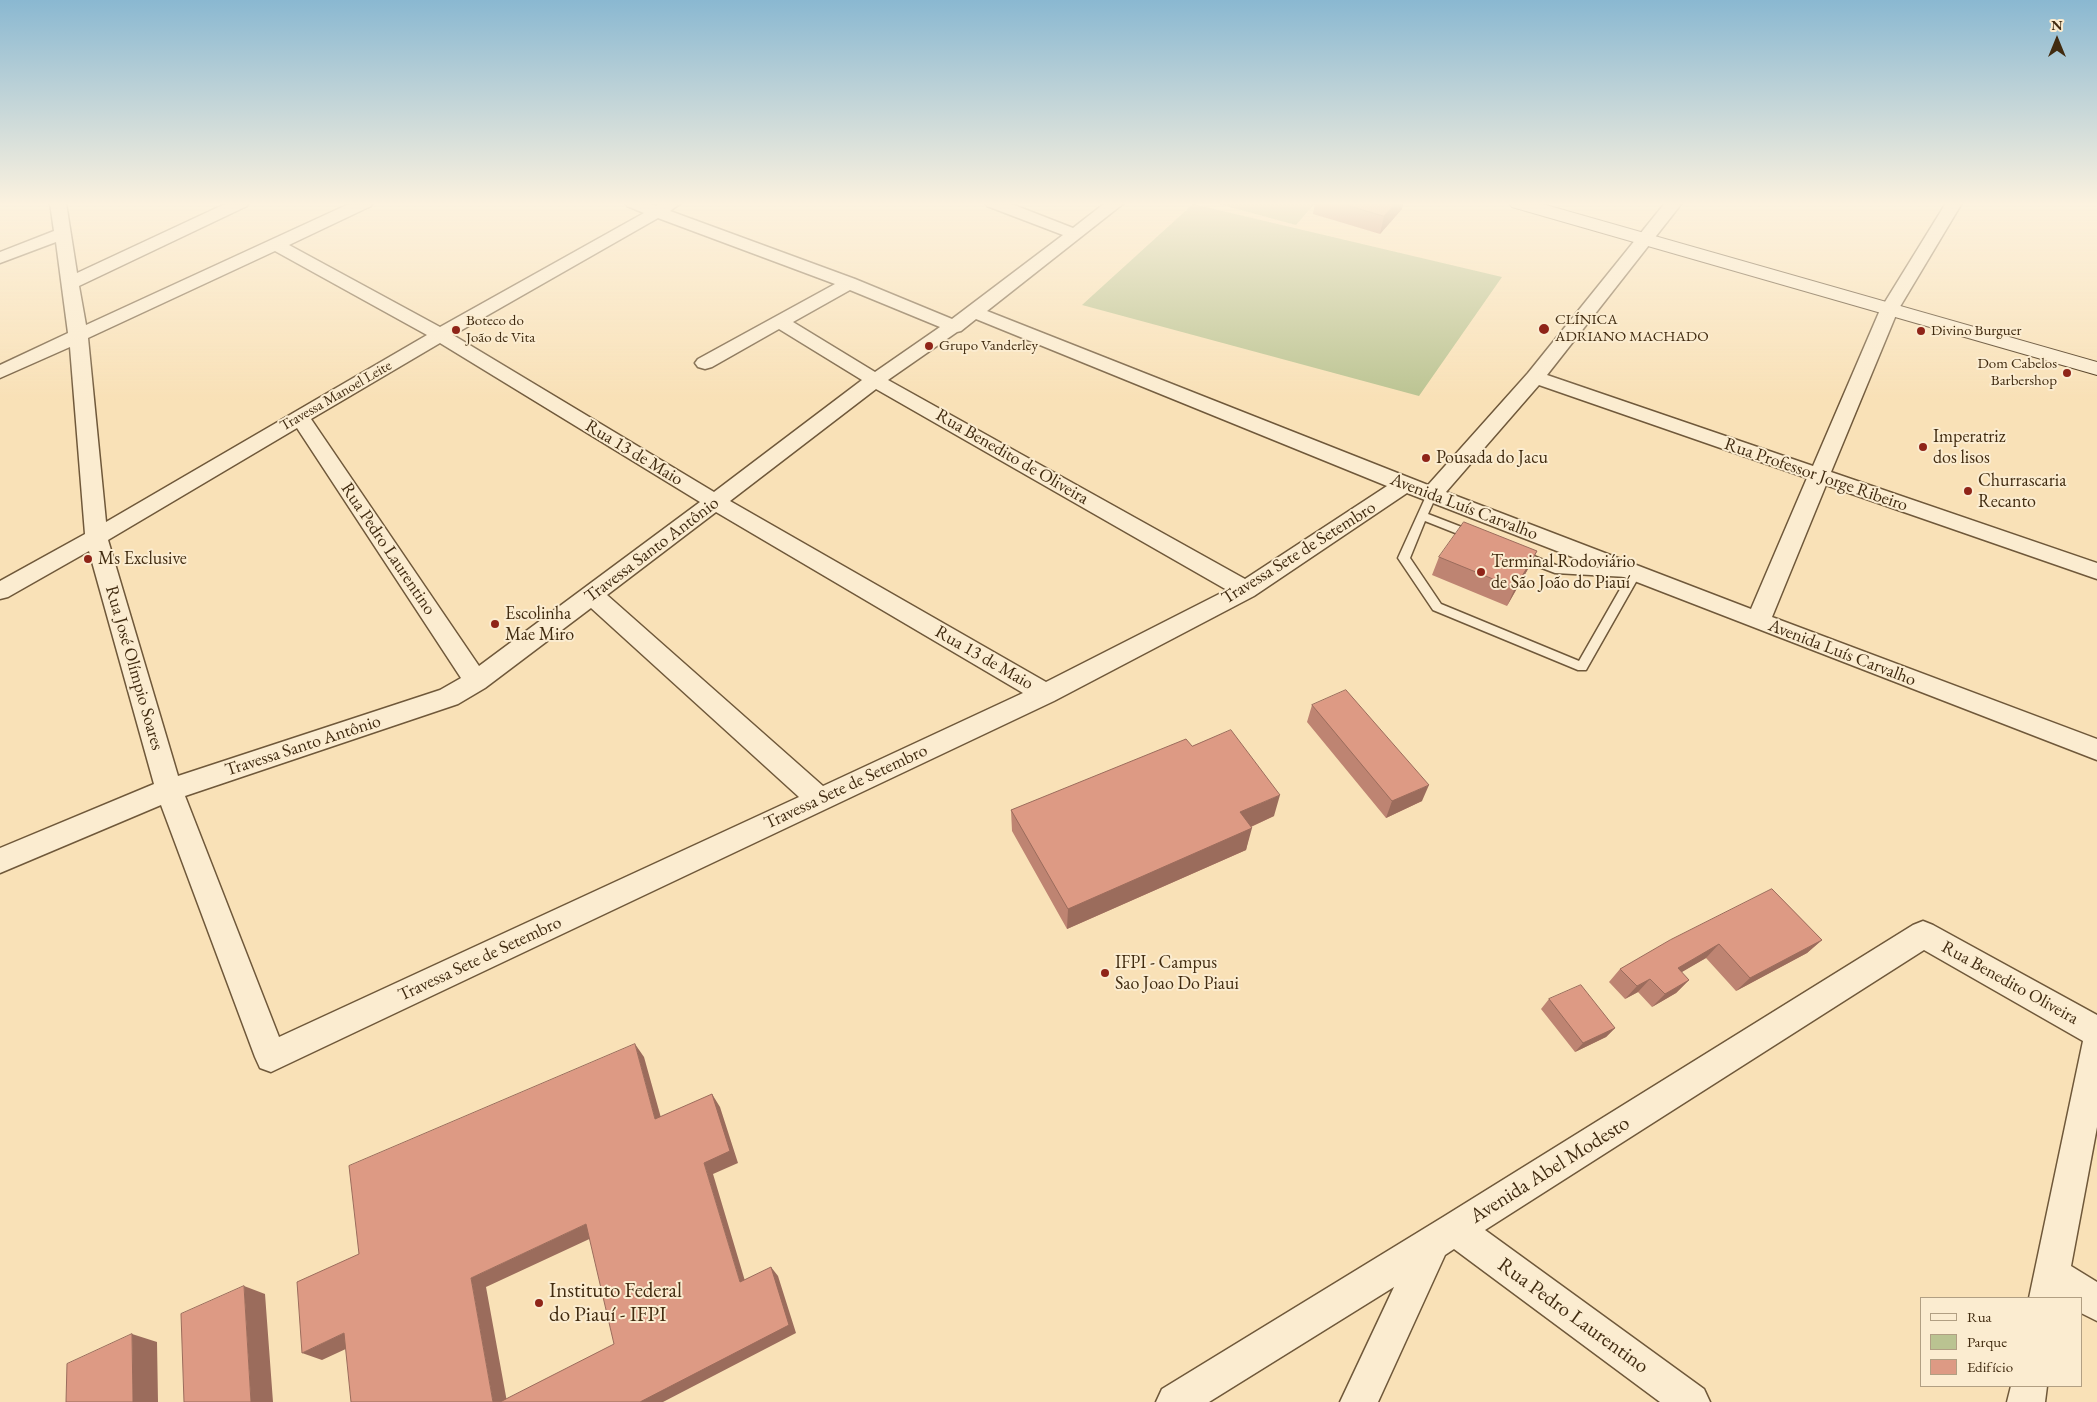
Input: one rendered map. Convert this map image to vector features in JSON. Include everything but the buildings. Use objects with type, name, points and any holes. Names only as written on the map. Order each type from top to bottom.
[{"type":"main road","points":[[1772,268],[1893,303],[2097,369]]},
{"type":"main road","points":[[1893,303],[2097,351]]},
{"type":"street","name":"Rua José Olímpio Soares","points":[[67,268],[78,335],[96,537],[169,790],[271,1057]]},
{"type":"street","points":[[69,284],[102,268]]},
{"type":"street","points":[[0,372],[223,268]]},
{"type":"street","name":"Rua 13 de Maio","points":[[320,268],[440,336],[715,502],[1045,694]]},
{"type":"street","name":"Travessa Manoel Leite","points":[[0,591],[559,268]]},
{"type":"street","points":[[813,268],[955,326]]},
{"type":"street","name":"Travessa Santo Antônio","points":[[0,861],[169,790],[449,697],[476,681],[592,596],[875,380],[955,326],[1030,268]]},
{"type":"street","points":[[1432,494],[1535,377],[1620,268]]},
{"type":"street","points":[[1758,621],[1893,303],[1914,268]]},
{"type":"street","points":[[705,363],[849,283]]},
{"type":"street","name":"Avenida Luís Carvalho","points":[[974,312],[1404,485],[1432,494],[2097,750]]},
{"type":"street","name":"Rua Benedito de Oliveira","points":[[780,322],[875,380],[1246,590]]},
{"type":"street","name":"Rua Professor Jorge Ribeiro","points":[[1535,377],[1820,477],[2097,571]]},
{"type":"street","name":"Rua Pedro Laurentino","points":[[300,417],[476,681]]},
{"type":"street","name":"Travessa Sete de Setembro","points":[[271,1057],[1045,694],[1246,590],[1404,485]]},
{"type":"street","points":[[592,596],[819,799]]},
{"type":"street","name":"Rua Benedito Oliveira","points":[[1923,934],[2097,1032]]},
{"type":"street","name":"Avenida Abel Modesto","points":[[1175,1402],[1444,1236],[1923,934]]},
{"type":"street","points":[[2080,1297],[2050,1286],[2097,1044]]},
{"type":"street","points":[[1359,1402],[1444,1236]]},
{"type":"street","name":"Rua Pedro Laurentino","points":[[1444,1236],[1691,1402]]},
{"type":"street","points":[[2082,1298],[2097,1303]]},
{"type":"street","points":[[2026,1402],[2029,1387]]},
{"type":"lane","points":[[1432,494],[1404,558],[1436,607],[1582,667],[1636,574],[1555,569],[1502,548]]},
{"type":"lane","points":[[1422,516],[1484,541]]},
{"type":"green space","points":[[1122,268],[1466,268],[1502,277],[1419,396],[1082,305]]},
{"type":"place","name":"CLÍNICA ADRIANO MACHADO","points":[[1544,329]]},
{"type":"place","name":"Boteco do João de Vita","points":[[456,330]]},
{"type":"place","name":"Divino Burguer","points":[[1921,331]]},
{"type":"place","name":"Grupo Vanderley","points":[[929,346]]},
{"type":"place","name":"Dom Cabelos Barbershop","points":[[2067,373]]},
{"type":"place","name":"Imperatriz dos lisos","points":[[1923,447]]},
{"type":"place","name":"Pousada do Jacu","points":[[1426,458]]},
{"type":"place","name":"Churrascaria Recanto","points":[[1968,491]]},
{"type":"place","name":"Ms Exclusive","points":[[88,559]]},
{"type":"place","name":"Terminal Rodoviário de São João do Piauí","points":[[1481,572]]},
{"type":"place","name":"Escolinha Mae Miro","points":[[495,624]]},
{"type":"place","name":"IFPI - Campus Sao Joao Do Piaui","points":[[1105,973]]},
{"type":"place","name":"Instituto Federal do Piauí - IFPI","points":[[539,1303]]}]
